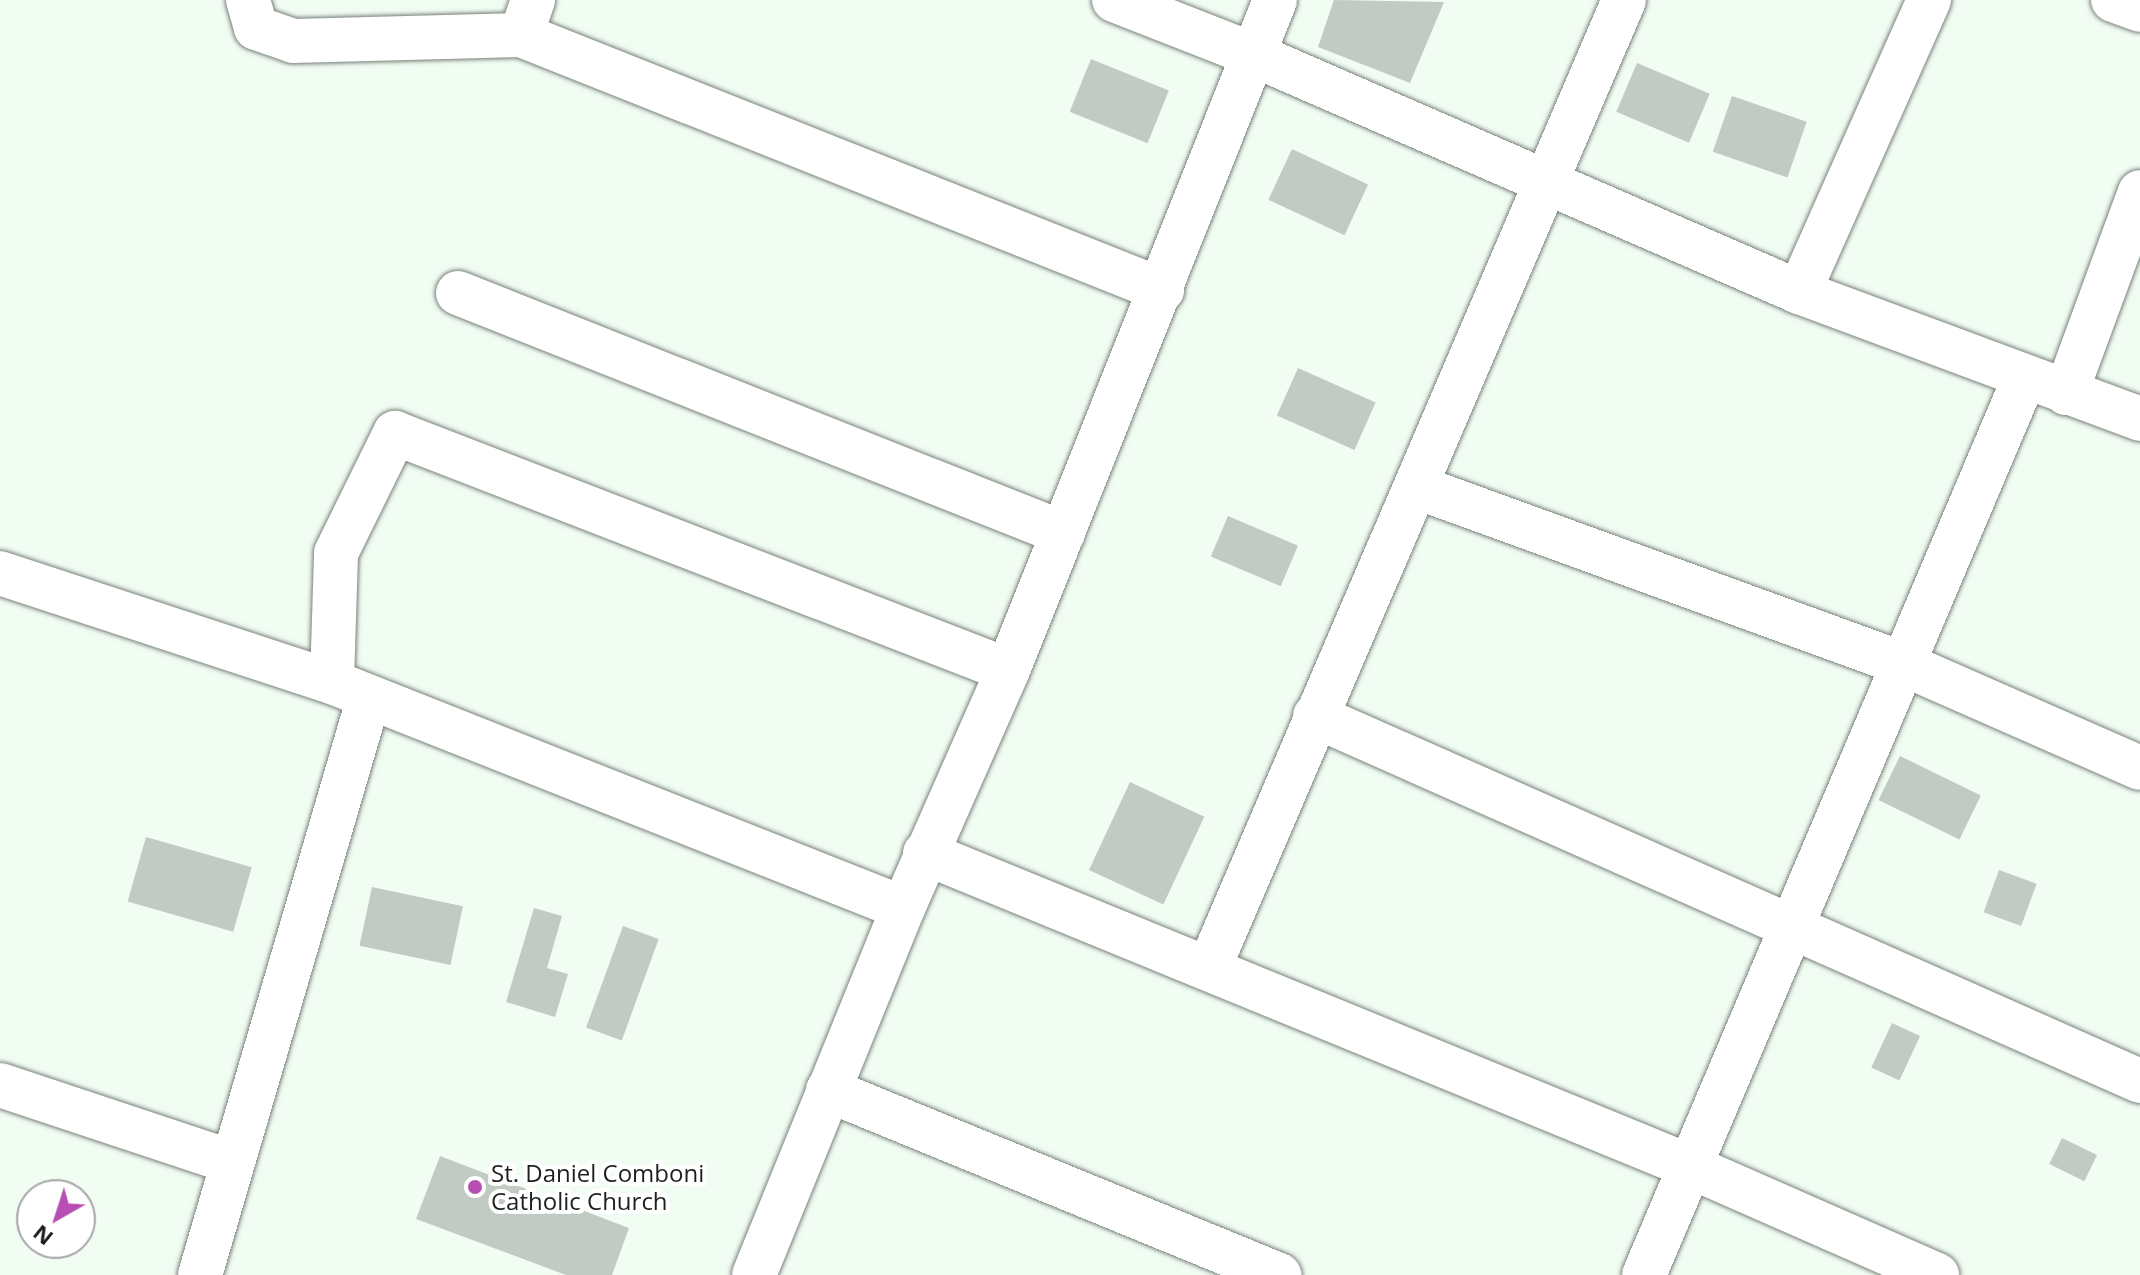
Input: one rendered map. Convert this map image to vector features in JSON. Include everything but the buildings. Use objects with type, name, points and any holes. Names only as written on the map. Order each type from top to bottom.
[{"type":"street","points":[[248,0],[256,28],[293,41],[527,17],[1162,290]]},
{"type":"street","points":[[1114,0],[1254,55],[1543,185],[1799,292],[2024,379],[2140,419]]},
{"type":"street","points":[[754,1275],[925,853],[1008,670],[1275,0]]},
{"type":"street","points":[[1209,968],[1624,0]]},
{"type":"street","points":[[1799,292],[1929,0]]},
{"type":"street","points":[[2113,0],[2140,10]]},
{"type":"street","points":[[2066,393],[2140,192]]},
{"type":"street","points":[[458,293],[1063,533]]},
{"type":"street","points":[[1644,1275],[2024,379]]},
{"type":"street","points":[[200,1275],[232,1162],[350,689],[336,553],[395,433],[1008,670]]},
{"type":"street","points":[[1417,487],[1901,663],[2140,768]]},
{"type":"street","points":[[0,573],[350,689],[903,908]]},
{"type":"street","points":[[1315,716],[2140,1081]]},
{"type":"street","points":[[925,853],[1689,1166],[1937,1275]]},
{"type":"street","points":[[0,1085],[232,1162]]},
{"type":"street","points":[[828,1090],[1280,1275]]},
{"type":"place","name":"St. Daniel Comboni Catholic Church","points":[[475,1187]]}]
